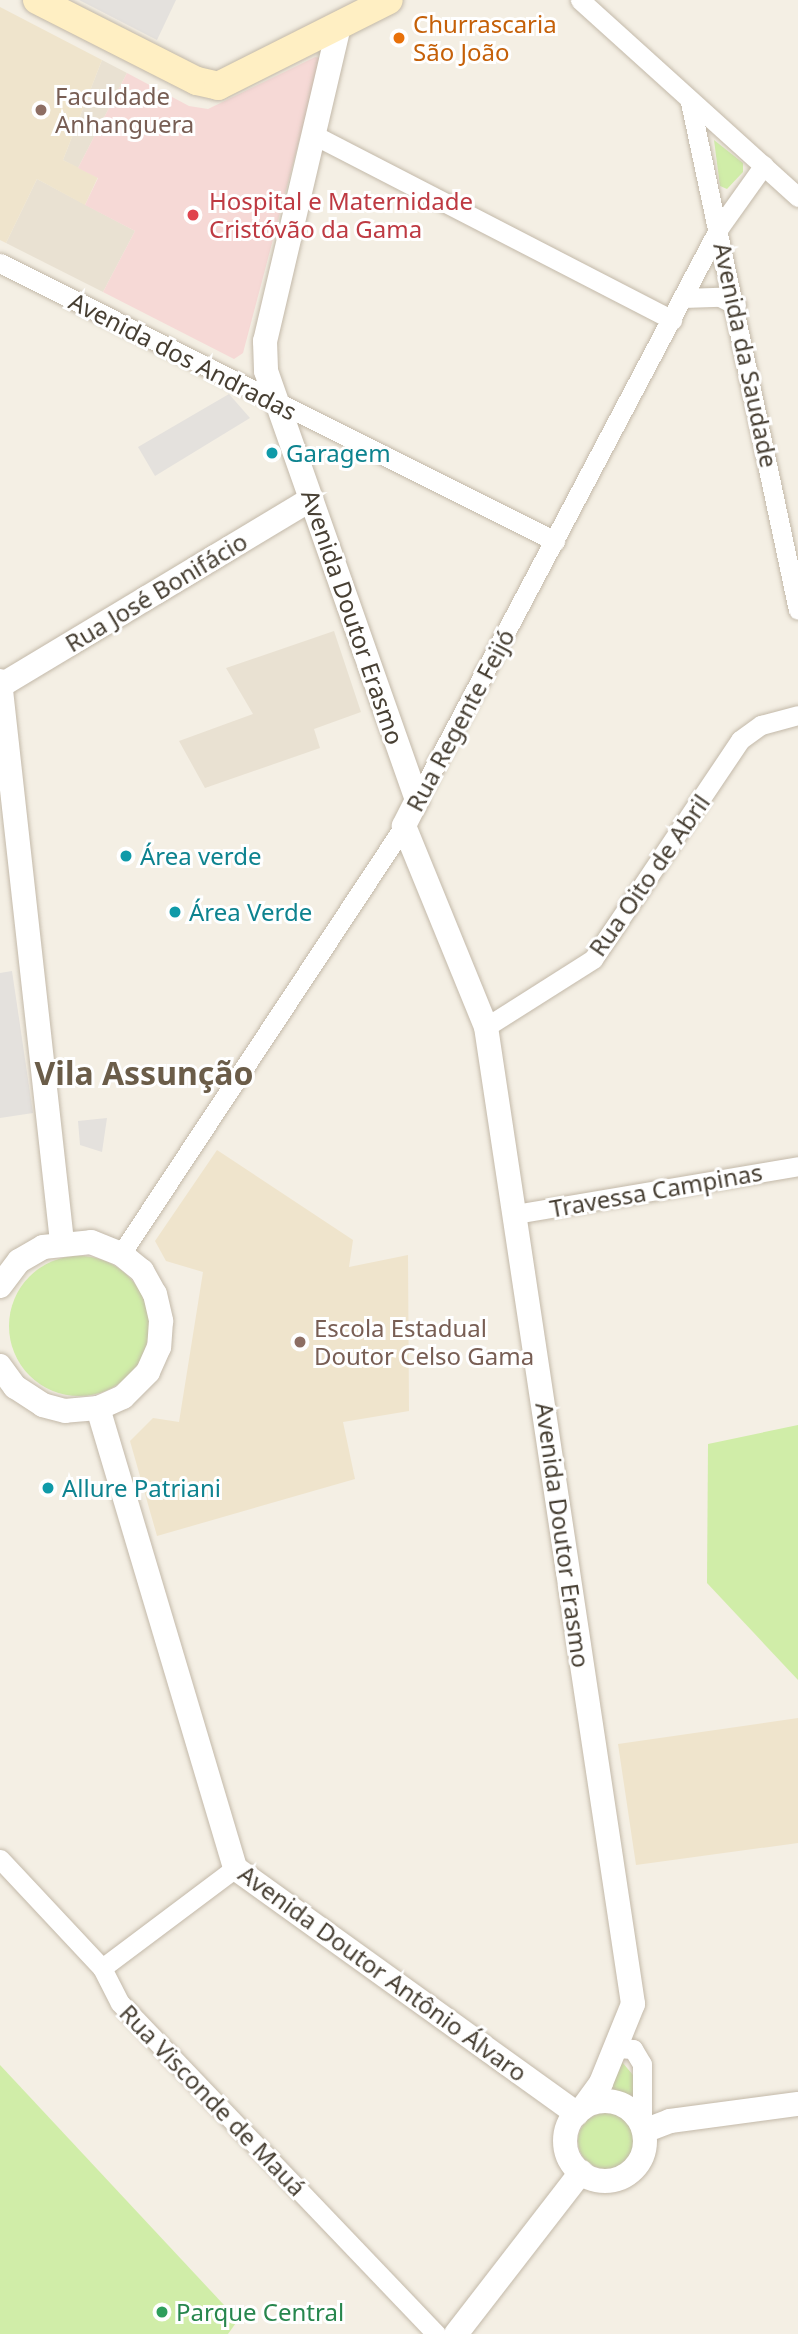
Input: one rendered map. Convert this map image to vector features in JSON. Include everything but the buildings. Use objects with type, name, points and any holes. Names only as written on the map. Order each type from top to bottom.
[{"type":"main road","points":[[37,0],[197,82],[230,83],[389,0]]},
{"type":"street","points":[[580,0],[798,197]]},
{"type":"street","name":"Avenida Doutor Erasmo","points":[[339,26],[316,136],[265,341],[267,371],[417,800]]},
{"type":"street","name":"Avenida da Saudade","points":[[690,102],[736,305],[798,610]]},
{"type":"street","points":[[316,136],[672,320]]},
{"type":"street","name":"Rua Regente Feijó","points":[[121,1254],[404,825],[719,228],[764,165]]},
{"type":"street","name":"Avenida dos Andradas","points":[[0,262],[555,541]]},
{"type":"street","points":[[683,298],[720,296],[736,305]]},
{"type":"street","name":"Rua José Bonifácio","points":[[0,684],[311,499]]},
{"type":"street","points":[[0,684],[62,1242]]},
{"type":"street","name":"Rua Oito de Abril","points":[[486,1027],[593,958],[740,740],[761,725],[798,715]]},
{"type":"street","name":"Avenida Doutor Erasmo","points":[[404,825],[486,1027],[632,1995],[633,2012],[617,2048],[580,2111]]},
{"type":"street","name":"Travessa Campinas","points":[[515,1214],[798,1166]]},
{"type":"street","points":[[1,1283],[26,1256],[62,1242],[91,1242],[121,1254],[152,1286],[160,1312],[161,1339],[152,1364],[137,1386],[98,1408],[53,1408],[33,1400],[4,1381]]},
{"type":"street","name":"Avenida Doutor Antônio Álvaro","points":[[98,1408],[235,1868],[580,2111]]},
{"type":"street","name":"Rua Visconde de Mauá","points":[[0,1859],[103,1968],[120,2003],[436,2334]]},
{"type":"street","points":[[103,1968],[235,1868]]},
{"type":"street","points":[[617,2048],[633,2049],[642,2064],[643,2128],[642,2157],[624,2176],[599,2180],[581,2172],[566,2144],[580,2111],[596,2103],[617,2103],[643,2128]]},
{"type":"street","points":[[643,2128],[670,2121],[798,2104]]},
{"type":"street","points":[[456,2334],[581,2172]]},
{"type":"shaded area","points":[[79,0],[176,0],[157,40]]},
{"type":"shaded area","name":"Faculdade Anhanguera","points":[[0,7],[102,60],[63,160],[98,177],[85,205],[37,179],[6,243],[0,240]]},
{"type":"shaded area","name":"Hospital e Maternidade Cristóvão da Gama","points":[[315,57],[321,58],[243,353],[234,359],[103,292],[135,231],[85,205],[98,178],[78,168],[127,73],[189,106],[208,109]]},
{"type":"shaded area","points":[[102,60],[127,73],[78,168],[63,160]]},
{"type":"shaded area","points":[[37,179],[135,231],[103,292],[6,243]]},
{"type":"shaded area","points":[[229,394],[250,418],[155,476],[138,447]]},
{"type":"shaded area","points":[[334,631],[361,712],[314,729],[320,748],[205,788],[179,741],[253,714],[226,668]]},
{"type":"shaded area","points":[[12,971],[33,1113],[0,1118],[0,973]]},
{"type":"shaded area","points":[[107,1118],[102,1152],[80,1145],[78,1121]]},
{"type":"shaded area","name":"Escola Estadual Doutor Celso Gama","points":[[217,1150],[353,1240],[349,1267],[408,1255],[409,1411],[343,1422],[355,1479],[157,1536],[130,1441],[153,1418],[179,1422],[203,1272],[166,1261],[155,1241]]},
{"type":"shaded area","points":[[798,1718],[798,1843],[636,1865],[618,1744]]},
{"type":"green space","points":[[714,140],[743,163],[743,172],[727,189],[720,186]]},
{"type":"green space","points":[[79,1256],[106,1262],[128,1277],[143,1299],[149,1326],[143,1353],[128,1375],[106,1390],[79,1396],[52,1390],[30,1375],[15,1353],[9,1326],[15,1299],[30,1277],[52,1262]]},
{"type":"green space","points":[[798,1425],[798,1680],[707,1583],[708,1444]]},
{"type":"green space","points":[[622,2062],[633,2075],[633,2106],[623,2096],[604,2094]]},
{"type":"green space","name":"Parque Central","points":[[0,2065],[238,2320],[228,2334],[0,2334]]},
{"type":"green space","points":[[600,2113],[612,2113],[622,2117],[630,2125],[634,2141],[630,2157],[622,2165],[612,2169],[600,2169],[590,2165],[582,2157],[578,2147],[578,2135],[582,2125],[590,2117]]},
{"type":"place","name":"Churrascaria São João","points":[[399,38]]},
{"type":"place","name":"Faculdade Anhanguera","points":[[41,110]]},
{"type":"place","name":"Hospital e Maternidade Cristóvão da Gama","points":[[193,215]]},
{"type":"place","name":"Garagem","points":[[272,453]]},
{"type":"place","name":"Área verde","points":[[126,856]]},
{"type":"place","name":"Área Verde","points":[[175,912]]},
{"type":"place","name":"Escola Estadual Doutor Celso Gama","points":[[300,1342]]},
{"type":"place","name":"Allure Patriani","points":[[48,1488]]},
{"type":"place","name":"Parque Central","points":[[162,2312]]},
{"type":"district","name":"Vila Assunção","points":[[144,1073]]}]
